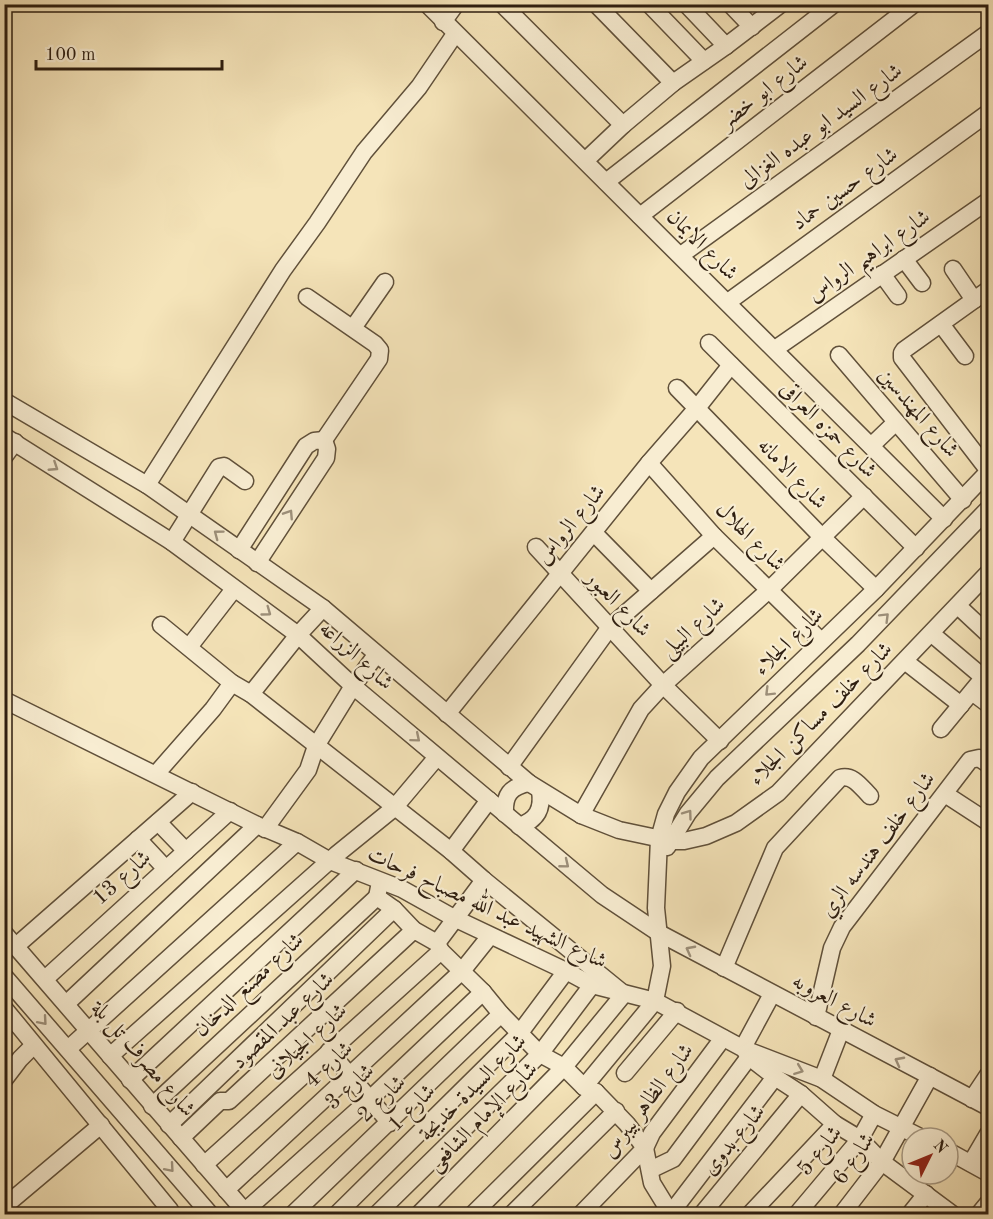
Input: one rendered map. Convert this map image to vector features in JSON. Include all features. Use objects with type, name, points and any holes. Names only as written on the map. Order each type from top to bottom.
[{"type":"street","name":"شارع الايمان","points":[[427,4],[944,519]]},
{"type":"street","points":[[147,485],[282,270],[364,152],[419,87],[449,28],[456,4]]},
{"type":"street","points":[[502,4],[623,125]]},
{"type":"street","points":[[596,4],[673,83]]},
{"type":"street","points":[[649,4],[704,61]]},
{"type":"street","points":[[686,4],[726,46]]},
{"type":"street","points":[[730,4],[752,27]]},
{"type":"street","points":[[606,182],[834,4]]},
{"type":"street","name":"شارع ابو خضر","points":[[640,216],[915,4]]},
{"type":"street","points":[[585,161],[673,83],[752,27],[777,6]]},
{"type":"street","name":"شارع السيد ابو عبده الغزالى","points":[[681,255],[988,33]]},
{"type":"street","name":"شارع حسين حماد","points":[[728,302],[988,113]]},
{"type":"street","name":"شارع ابراهيم الرواس","points":[[775,349],[988,201]]},
{"type":"street","points":[[904,259],[922,283]]},
{"type":"street","points":[[953,269],[974,300]]},
{"type":"street","points":[[882,274],[898,296]]},
{"type":"street","points":[[353,328],[385,282]]},
{"type":"street","points":[[988,290],[902,353],[903,358],[988,471]]},
{"type":"street","points":[[307,297],[378,346],[381,355],[324,440]]},
{"type":"street","points":[[941,324],[965,356]]},
{"type":"street","name":"شارع حمزه العراقى","points":[[709,343],[916,548]]},
{"type":"street","name":"شارع المهندسين","points":[[838,355],[963,500]]},
{"type":"street","name":"شارع الرواس","points":[[447,714],[731,365]]},
{"type":"street","name":"شارع الامانه","points":[[676,388],[876,589]]},
{"type":"street","name":"شارع الزراعه","points":[[4,401],[147,485],[323,608],[534,787],[581,815],[619,830],[665,840]]},
{"type":"street","points":[[871,446],[896,422]]},
{"type":"street","points":[[4,457],[10,439]]},
{"type":"street","name":"شارع الزراعه","points":[[10,439],[172,542],[298,635],[353,686],[602,895],[659,933]]},
{"type":"street","points":[[239,550],[306,446],[314,441],[324,440]]},
{"type":"street","points":[[257,563],[326,458],[327,449],[324,440]]},
{"type":"street","name":"شارع الهلال","points":[[649,463],[714,536],[822,641]]},
{"type":"street","points":[[172,542],[219,467],[224,466],[245,481]]},
{"type":"street","name":"شارع الجلاء","points":[[665,840],[666,814],[688,774],[701,758],[876,589],[963,500],[988,471]]},
{"type":"street","name":"شارع البيلى","points":[[581,815],[641,709],[663,685],[770,589],[864,496]]},
{"type":"street","name":"شارع الجلاء","points":[[655,1000],[662,966],[656,908],[656,863],[665,840],[717,778],[858,644],[988,509]]},
{"type":"street","points":[[594,533],[651,591]]},
{"type":"street","points":[[509,767],[610,627],[714,536]]},
{"type":"street","name":"شارع العبور","points":[[536,548],[663,685],[720,741]]},
{"type":"street","name":"شارع خلف مساكن الجلاء","points":[[665,840],[684,841],[706,836],[728,827],[778,793],[906,662],[988,573]]},
{"type":"street","points":[[189,647],[234,589]]},
{"type":"street","points":[[958,606],[988,634]]},
{"type":"street","points":[[251,694],[298,635],[323,608]]},
{"type":"street","points":[[840,624],[839,632],[843,639],[849,644],[858,644]]},
{"type":"street","points":[[161,625],[232,683],[251,694],[451,851],[624,994]]},
{"type":"street","points":[[932,634],[986,675],[941,729]]},
{"type":"street","points":[[66,1004],[261,827],[308,770],[316,746],[353,686],[376,655]]},
{"type":"street","points":[[801,662],[809,662],[816,666],[820,673],[820,681]]},
{"type":"street","points":[[906,662],[961,705]]},
{"type":"street","points":[[156,774],[213,709],[232,683]]},
{"type":"street","points":[[972,692],[988,705]]},
{"type":"street","name":"شارع الشهيد عبد الله مصباح فرحات","points":[[4,700],[261,827],[297,842],[330,861],[356,870],[379,889],[402,890],[490,936],[566,970],[592,986],[655,1000],[677,1011],[746,1053],[775,1077],[801,1094],[835,1124],[860,1139],[882,1162],[952,1215]]},
{"type":"street","points":[[110,1056],[330,861],[394,808],[437,757]]},
{"type":"street","name":"شارع خلف هندسه الري","points":[[816,1017],[836,938],[972,758],[979,758],[988,764]]},
{"type":"street","points":[[724,968],[750,910],[770,857],[782,840],[844,776],[853,779],[870,796]]},
{"type":"street","points":[[505,814],[505,803],[509,793],[518,786],[534,787],[542,803],[538,814],[530,822],[519,826]]},
{"type":"street","points":[[16,946],[192,792]]},
{"type":"street","points":[[945,794],[988,822]]},
{"type":"street","points":[[451,851],[489,801]]},
{"type":"street","name":"شارع 13","points":[[45,979],[230,811]]},
{"type":"street","points":[[158,822],[186,851]]},
{"type":"street","points":[[138,839],[166,869]]},
{"type":"street","points":[[68,1049],[297,842]]},
{"type":"street","points":[[130,1080],[356,870]]},
{"type":"street","name":"شارع الجيلانى","points":[[168,1212],[191,1192],[208,1170],[329,1051],[439,947],[454,918],[484,880]]},
{"type":"street","points":[[379,889],[414,930],[439,947],[540,1054],[564,1067],[616,1111],[645,1148],[652,1183],[671,1214],[775,1077]]},
{"type":"street","name":"شارع مصنع الدخان","points":[[153,1106],[379,889]]},
{"type":"street","points":[[169,1125],[394,909]]},
{"type":"street","name":"شارع عبد المقصود","points":[[181,1138],[220,1101],[229,1101],[414,930]]},
{"type":"street","name":"شارع مصرف تل بلة","points":[[4,933],[245,1213]]},
{"type":"street","name":"شارع العروبه","points":[[659,933],[988,1107]]},
{"type":"street","name":"شارع 4","points":[[226,1190],[462,971],[490,936]]},
{"type":"street","name":"شارع 1","points":[[337,1215],[519,1034],[566,970]]},
{"type":"street","points":[[4,976],[210,1215]]},
{"type":"street","name":"شارع السيدة خديجة","points":[[377,1215],[540,1054],[592,986]]},
{"type":"street","name":"شارع 3","points":[[245,1213],[370,1100],[483,992]]},
{"type":"street","name":"شارع الإمام الشافعى","points":[[419,1215],[564,1067],[624,994]]},
{"type":"street","points":[[650,1170],[673,1159],[746,1053],[745,1044],[772,994]]},
{"type":"street","points":[[473,1215],[590,1090],[655,1000]]},
{"type":"street","points":[[4,1008],[101,1125],[168,1212]]},
{"type":"street","points":[[625,1073],[677,1011]]},
{"type":"street","name":"شارع 2","points":[[293,1215],[501,1014]]},
{"type":"street","points":[[822,1079],[841,1030]]},
{"type":"street","name":"شارع الظاهر بيبرس","points":[[591,1211],[645,1148],[652,1133],[723,1038]]},
{"type":"street","points":[[4,1080],[34,1045]]},
{"type":"street","points":[[329,1051],[390,1123]]},
{"type":"street","points":[[746,1053],[822,1079],[874,1114],[900,1127]]},
{"type":"street","points":[[972,1099],[988,1075]]},
{"type":"street","name":"شارع 6","points":[[901,1126],[930,1076]]},
{"type":"street","name":"شارع بدوى","points":[[702,1215],[801,1094]]},
{"type":"street","points":[[512,1215],[616,1111]]},
{"type":"street","name":"شارع 5","points":[[796,1215],[860,1139],[874,1114]]},
{"type":"street","points":[[750,1215],[835,1124]]},
{"type":"street","points":[[6,1205],[101,1125]]},
{"type":"street","name":"شارع 6","points":[[842,1215],[882,1162],[900,1127]]},
{"type":"street","points":[[971,1163],[988,1134]]},
{"type":"street","points":[[960,1157],[988,1173]]},
{"type":"street","points":[[910,1215],[926,1194]]},
{"type":"street","points":[[979,1215],[988,1203]]}]
